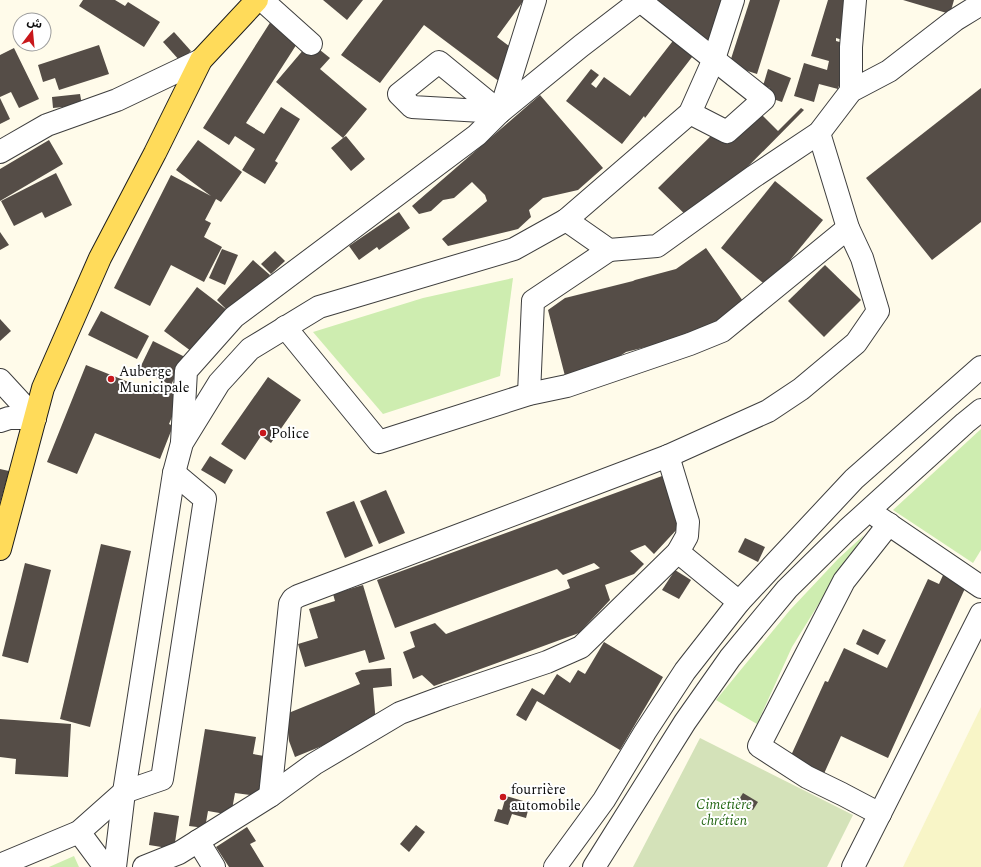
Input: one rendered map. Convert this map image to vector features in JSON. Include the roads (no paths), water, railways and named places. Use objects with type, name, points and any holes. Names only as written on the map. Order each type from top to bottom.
[{"type":"main road","points":[[0,549],[43,388],[100,258],[155,153],[201,60],[256,0]]},
{"type":"street","points":[[262,0],[312,44]]},
{"type":"street","points":[[500,112],[536,0]]},
{"type":"street","points":[[115,867],[124,792],[174,473],[182,443],[186,371],[234,316],[477,135],[500,112],[640,0],[764,99],[727,132],[690,113]]},
{"type":"street","points":[[182,443],[219,383],[250,349],[319,307],[514,249],[566,220],[690,113],[714,59],[733,0]]},
{"type":"street","points":[[851,91],[851,47],[855,0]]},
{"type":"street","points":[[529,394],[533,301],[609,250],[657,246],[753,177],[819,133],[851,91],[889,71],[955,20],[981,4]]},
{"type":"street","points":[[0,152],[47,125],[117,100],[201,60]]},
{"type":"street","points":[[270,796],[290,604],[298,596],[668,456],[768,411],[801,389],[856,343],[878,311],[862,258],[848,228],[819,133]]},
{"type":"street","points":[[566,220],[609,250]]},
{"type":"street","points":[[285,327],[379,442],[529,394],[567,386],[690,344],[722,331],[848,228]]},
{"type":"street","points":[[555,867],[604,800],[645,732],[685,671],[739,602],[854,479],[981,367]]},
{"type":"street","points":[[0,380],[34,418]]},
{"type":"street","points":[[594,867],[685,722],[730,658],[787,588],[868,510],[981,410]]},
{"type":"street","points":[[0,421],[9,418],[34,418]]},
{"type":"street","points":[[144,867],[179,853],[270,796],[314,764],[400,713],[548,662],[580,647],[678,552],[687,536],[688,522],[668,456]]},
{"type":"street","points":[[0,865],[79,832],[124,792],[162,779],[205,499],[174,473]]},
{"type":"street","points":[[868,510],[981,586]]},
{"type":"street","points":[[880,814],[807,777],[759,746],[844,582],[889,524]]},
{"type":"street","points":[[678,552],[739,602]]},
{"type":"street","points":[[853,867],[981,614]]},
{"type":"street","points":[[79,832],[105,867]]},
{"type":"street","points":[[198,841],[214,867]]},
{"type":"place","name":"Auberge Municipale","points":[[111,379]]},
{"type":"place","name":"Police","points":[[263,433]]},
{"type":"place","name":"fourrière automobile","points":[[503,797]]},
{"type":"park label","name":"Cimetière chrétien","points":[[724,812]]}]
